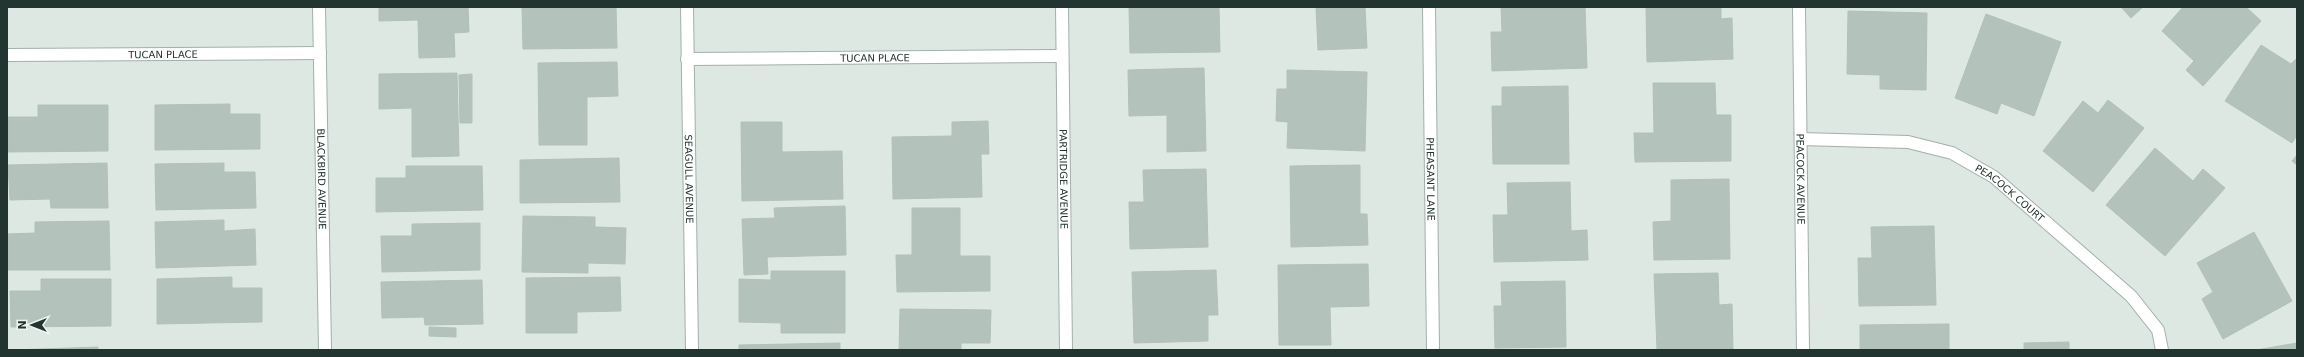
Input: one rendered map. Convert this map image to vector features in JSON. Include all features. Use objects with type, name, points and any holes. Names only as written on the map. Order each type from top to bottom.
[{"type":"street","name":"BLACKBIRD AVENUE","points":[[319,7],[325,350]]},
{"type":"street","name":"SEAGULL AVENUE","points":[[687,7],[692,350]]},
{"type":"street","name":"PARTRIDGE AVENUE","points":[[1062,7],[1066,350]]},
{"type":"street","name":"PHEASANT LANE","points":[[1429,7],[1433,350]]},
{"type":"street","name":"PEACOCK AVENUE","points":[[1799,7],[1803,350]]},
{"type":"street","name":"TUCAN PLACE","points":[[7,56],[320,53]]},
{"type":"street","name":"TUCAN PLACE","points":[[687,59],[1062,56]]},
{"type":"street","name":"PEACOCK COURT","points":[[1801,139],[1908,142],[1952,153],[1994,177],[2131,296],[2158,330],[2162,350]]},
{"type":"building","points":[[379,7],[468,7],[469,32],[454,33],[455,57],[419,58],[418,20],[379,21]]},
{"type":"building","points":[[522,7],[616,7],[617,48],[523,49]]},
{"type":"building","points":[[1219,7],[1220,52],[1130,53],[1129,8]]},
{"type":"building","points":[[1316,7],[1365,7],[1367,48],[1318,50]]},
{"type":"building","points":[[1501,7],[1585,7],[1587,68],[1492,71],[1491,32],[1502,32]]},
{"type":"building","points":[[1646,7],[1721,7],[1721,19],[1732,18],[1733,59],[1647,62]]},
{"type":"building","points":[[2121,7],[2143,7],[2131,18]]},
{"type":"building","points":[[2183,7],[2246,7],[2261,21],[2203,86],[2186,70],[2194,61],[2162,31]]},
{"type":"building","points":[[1848,11],[1927,13],[1926,90],[1880,89],[1880,75],[1847,74]]},
{"type":"building","points":[[1986,14],[2061,42],[2034,116],[2001,103],[1997,114],[1955,98]]},
{"type":"building","points":[[2261,45],[2291,64],[2297,58],[2297,135],[2292,143],[2225,101]]},
{"type":"building","points":[[617,62],[618,96],[587,97],[587,145],[539,145],[538,63]]},
{"type":"building","points":[[1204,68],[1206,151],[1167,152],[1167,115],[1129,116],[1128,70]]},
{"type":"building","points":[[1287,70],[1367,72],[1365,151],[1287,148],[1288,122],[1276,121],[1277,89],[1287,89]]},
{"type":"building","points":[[457,73],[459,156],[412,157],[412,108],[379,109],[379,74]]},
{"type":"building","points":[[472,74],[472,123],[460,123],[459,75]]},
{"type":"building","points":[[1653,83],[1715,83],[1716,115],[1731,115],[1731,161],[1635,162],[1634,133],[1654,133]]},
{"type":"building","points":[[1568,86],[1569,164],[1493,164],[1492,106],[1502,106],[1502,87]]},
{"type":"building","points":[[2108,100],[2144,128],[2093,192],[2043,151],[2083,101],[2098,113]]},
{"type":"building","points":[[230,104],[230,114],[260,114],[260,149],[155,150],[155,105]]},
{"type":"building","points":[[38,105],[108,105],[108,151],[8,152],[8,117],[38,117]]},
{"type":"building","points":[[988,121],[989,154],[981,154],[982,197],[893,199],[892,137],[952,136],[952,122]]},
{"type":"building","points":[[741,122],[782,122],[782,152],[842,151],[843,199],[742,201]]},
{"type":"building","points":[[2155,148],[2193,181],[2203,169],[2225,188],[2165,256],[2106,205]]},
{"type":"building","points":[[2297,155],[2297,165],[2292,161]]},
{"type":"building","points":[[619,158],[620,202],[520,203],[520,160]]},
{"type":"building","points":[[107,163],[108,208],[51,208],[50,199],[10,200],[8,165]]},
{"type":"building","points":[[224,163],[224,172],[255,172],[256,208],[156,210],[155,164]]},
{"type":"building","points":[[1360,165],[1360,214],[1367,214],[1368,245],[1291,247],[1290,166]]},
{"type":"building","points":[[406,166],[482,166],[483,210],[376,212],[376,178],[406,178]]},
{"type":"building","points":[[1206,169],[1208,247],[1130,249],[1129,202],[1144,202],[1143,170]]},
{"type":"building","points":[[1729,179],[1730,259],[1654,260],[1653,222],[1671,221],[1671,180]]},
{"type":"building","points":[[1570,182],[1571,231],[1587,230],[1588,260],[1494,262],[1493,215],[1508,215],[1507,183]]},
{"type":"building","points":[[845,206],[846,255],[767,257],[768,274],[744,275],[742,219],[775,218],[774,208]]},
{"type":"building","points":[[912,208],[960,208],[960,256],[990,256],[990,291],[897,292],[896,255],[912,255]]},
{"type":"building","points":[[523,216],[595,217],[595,227],[626,228],[625,264],[588,263],[588,273],[522,272]]},
{"type":"building","points":[[224,220],[224,231],[255,229],[256,265],[156,268],[155,222]]},
{"type":"building","points":[[109,221],[110,270],[7,270],[7,234],[35,233],[35,222]]},
{"type":"building","points":[[480,223],[480,270],[382,272],[381,236],[412,236],[412,224]]},
{"type":"building","points":[[1934,226],[1936,305],[1859,306],[1858,258],[1872,258],[1871,227]]},
{"type":"building","points":[[2254,232],[2292,301],[2223,339],[2202,299],[2213,292],[2197,263]]},
{"type":"building","points":[[1368,264],[1369,306],[1330,307],[1331,345],[1279,345],[1278,265]]},
{"type":"building","points":[[1216,270],[1218,315],[1208,315],[1208,341],[1134,343],[1132,272]]},
{"type":"building","points":[[771,271],[845,271],[845,333],[781,333],[781,323],[739,322],[739,279],[771,280]]},
{"type":"building","points":[[1718,273],[1719,305],[1732,304],[1733,350],[1657,350],[1654,274]]},
{"type":"building","points":[[232,277],[232,288],[262,288],[262,322],[157,324],[157,279]]},
{"type":"building","points":[[620,277],[621,311],[577,312],[577,333],[526,333],[526,278]]},
{"type":"building","points":[[41,279],[111,279],[111,326],[11,327],[10,291],[41,291]]},
{"type":"building","points":[[482,280],[483,324],[425,325],[424,317],[382,318],[381,282]]},
{"type":"building","points":[[1565,281],[1566,347],[1495,348],[1494,306],[1502,306],[1501,282]]},
{"type":"building","points":[[900,309],[991,310],[990,343],[961,343],[961,350],[899,350]]},
{"type":"building","points":[[1949,324],[1949,350],[1860,350],[1860,325]]},
{"type":"building","points":[[429,327],[456,328],[456,337],[429,336]]},
{"type":"building","points":[[2069,342],[2069,350],[2024,350],[2024,343]]},
{"type":"building","points":[[840,343],[840,350],[739,350],[739,345]]},
{"type":"building","points":[[2297,343],[2297,350],[2256,350]]},
{"type":"building","points":[[98,347],[98,350],[12,350]]}]
